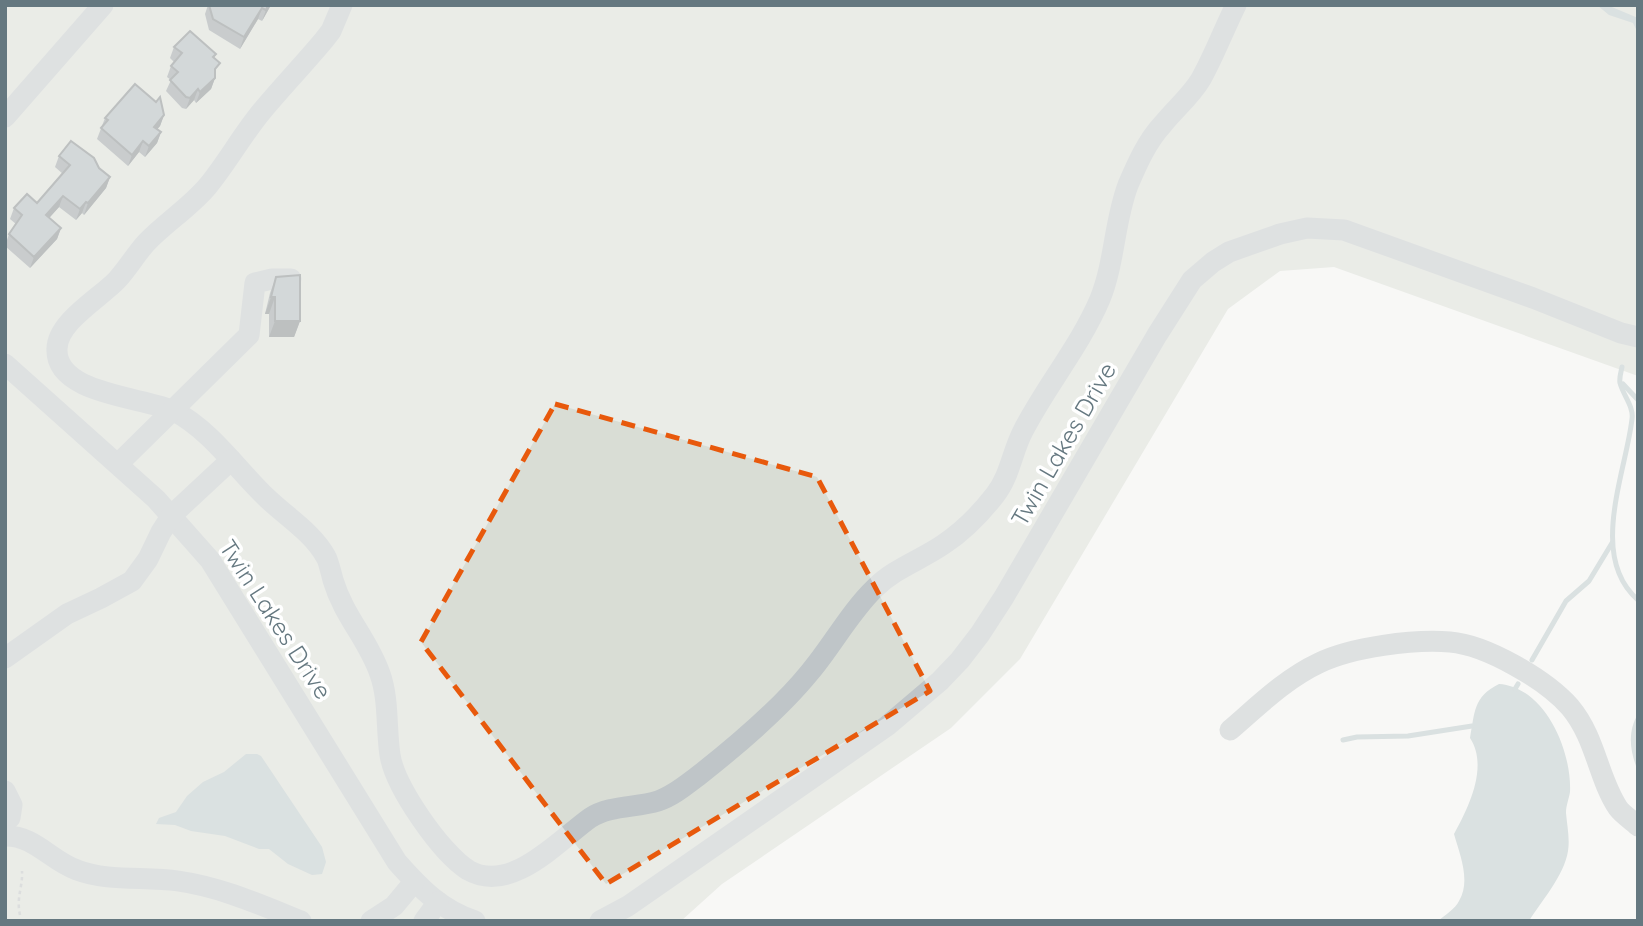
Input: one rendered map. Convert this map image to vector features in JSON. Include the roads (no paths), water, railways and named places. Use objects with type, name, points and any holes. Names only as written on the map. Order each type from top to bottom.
[{"type":"street","points":[[5,117],[103,5]]},
{"type":"street","points":[[342,5],[331,31],[265,107],[206,188],[142,247],[117,280],[61,333],[57,356],[63,368],[80,382],[103,392],[173,411],[202,432],[266,498],[306,532],[327,558],[344,610],[370,649],[384,684],[391,760],[395,773],[435,838],[452,858],[479,875],[500,875],[531,863],[555,849],[592,817],[603,812],[659,801],[672,795],[704,771],[796,690],[876,587],[913,560],[946,543],[995,495],[1007,474],[1019,438],[1099,301],[1110,268],[1121,206],[1143,154],[1156,132],[1198,85],[1236,5]]},
{"type":"street","name":"Twin Lakes Drive","points":[[600,921],[628,906],[887,726],[925,695],[960,660],[1004,597],[1123,392],[1192,281],[1229,252],[1280,234],[1307,228],[1344,230],[1638,337]]},
{"type":"street","points":[[118,464],[249,335],[255,283],[291,279]]},
{"type":"street","name":"Twin Lakes Drive","points":[[5,364],[172,515],[210,560],[397,862],[424,893],[452,911],[475,921]]},
{"type":"street","points":[[5,657],[67,614],[132,581],[148,559],[172,515],[228,456]]},
{"type":"street","points":[[1230,730],[1282,685],[1321,662],[1367,648],[1412,642],[1452,642],[1507,660],[1548,687],[1570,707],[1595,751],[1619,808],[1638,826]]},
{"type":"street","points":[[5,791],[12,805],[8,827],[14,836],[29,841],[63,864],[84,873],[190,883],[250,900],[301,921]]},
{"type":"street","points":[[371,921],[388,911],[414,882]]},
{"type":"street","points":[[424,921],[438,902]]},
{"type":"waterway","points":[[1622,367],[1620,383],[1632,419],[1614,513],[1613,538],[1615,561],[1623,582],[1638,600]]},
{"type":"waterway","points":[[1623,384],[1638,400]]},
{"type":"waterway","points":[[1532,660],[1566,601],[1589,581],[1612,543]]},
{"type":"waterway","points":[[1515,689],[1518,684]]},
{"type":"waterway","points":[[1343,740],[1357,737],[1408,736],[1472,726]]}]
